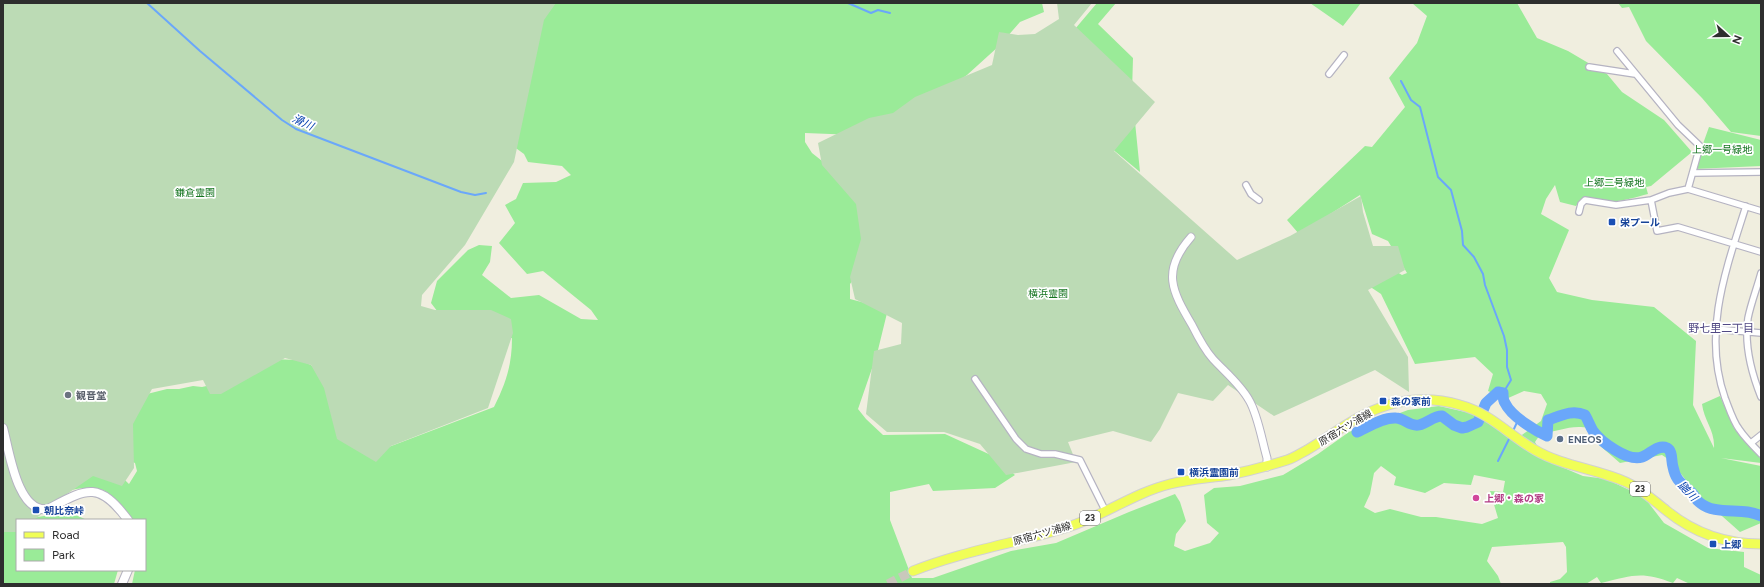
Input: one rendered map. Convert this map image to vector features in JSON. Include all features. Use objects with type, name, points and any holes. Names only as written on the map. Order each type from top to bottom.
[{"type":"main road","name":"原宿六ツ浦線","points":[[913,571],[956,556],[1070,526],[1139,494],[1168,484],[1192,479],[1228,475],[1267,467],[1291,459],[1370,411],[1410,400],[1427,399],[1461,405],[1478,412],[1536,450],[1550,457],[1612,476],[1629,483],[1648,495],[1680,521],[1699,531],[1733,542],[1761,544]]},
{"type":"main road","points":[[3,428],[22,494],[31,505],[42,510],[48,509],[78,493],[96,492],[109,498],[127,519]]},
{"type":"main road","points":[[122,584],[128,571]]},
{"type":"street","points":[[1617,51],[1678,125],[1700,146],[1688,189]]},
{"type":"street","points":[[1329,74],[1344,55]]},
{"type":"street","points":[[1589,67],[1636,74]]},
{"type":"street","points":[[1693,174],[1761,172]]},
{"type":"street","points":[[1246,185],[1251,194],[1259,200]]},
{"type":"street","points":[[1579,212],[1581,204],[1585,200],[1610,205],[1651,200],[1668,193],[1688,189],[1761,211]]},
{"type":"street","points":[[1651,200],[1657,231],[1678,227],[1761,252]]},
{"type":"street","points":[[1746,206],[1716,312],[1715,356],[1721,386],[1738,428],[1761,454]]},
{"type":"street","points":[[1191,237],[1179,252],[1174,265],[1172,276],[1174,293],[1208,353],[1241,388],[1252,405],[1267,467]]},
{"type":"street","points":[[1761,273],[1748,317],[1747,332],[1750,364],[1761,397]]},
{"type":"street","points":[[1715,330],[1761,332]]},
{"type":"street","points":[[975,379],[1016,439],[1026,449],[1041,454],[1055,454],[1080,460],[1105,510]]},
{"type":"street","points":[[1751,443],[1761,435]]},
{"type":"green space","name":"鎌倉霊園","points":[[3,3],[556,3],[544,20],[514,162],[465,245],[422,295],[421,306],[435,310],[491,310],[511,319],[513,333],[488,408],[391,446],[376,462],[337,439],[324,388],[311,365],[285,358],[221,394],[210,394],[203,380],[152,389],[133,424],[134,468],[122,486],[93,476],[35,519],[16,519],[16,532],[3,532]]},
{"type":"green space","name":"上郷二号緑地","points":[[525,3],[1042,3],[1044,12],[1020,22],[999,46],[967,75],[950,87],[856,135],[805,133],[805,142],[812,153],[865,195],[884,240],[850,284],[850,299],[888,309],[877,354],[858,409],[883,435],[945,434],[993,456],[1015,475],[995,488],[933,491],[929,484],[890,492],[890,520],[912,578],[933,578],[1011,551],[1056,543],[1175,494],[1180,502],[1186,521],[1176,534],[1174,546],[1185,551],[1210,543],[1219,533],[1207,523],[1204,495],[1214,488],[1240,486],[1283,475],[1318,454],[1349,432],[1408,410],[1439,406],[1474,414],[1515,440],[1541,421],[1547,404],[1541,394],[1524,391],[1506,399],[1488,391],[1493,374],[1475,357],[1415,364],[1381,294],[1369,286],[1397,272],[1402,275],[1407,273],[1388,241],[1372,234],[1360,195],[1299,234],[1287,220],[1365,146],[1372,147],[1405,107],[1389,78],[1417,43],[1427,16],[1412,3],[1517,3],[1537,38],[1568,51],[1607,74],[1622,92],[1664,120],[1692,152],[1651,186],[1646,187],[1648,194],[1629,199],[1606,201],[1585,198],[1581,199],[1576,206],[1560,202],[1555,185],[1546,199],[1541,214],[1569,230],[1549,278],[1557,292],[1592,300],[1654,307],[1696,341],[1693,405],[1714,448],[1713,436],[1702,404],[1720,396],[1734,428],[1761,459],[1761,463],[1721,458],[1761,466],[1761,523],[1740,532],[1696,493],[1671,461],[1662,455],[1620,463],[1598,444],[1589,428],[1576,427],[1541,433],[1535,442],[1542,455],[1552,463],[1583,476],[1606,479],[1644,497],[1664,523],[1708,548],[1744,552],[1744,567],[1761,575],[1761,584],[1690,584],[1677,578],[1673,583],[1653,577],[1630,576],[1601,583],[1597,577],[1586,584],[1550,584],[1550,582],[1560,579],[1567,572],[1566,547],[1563,542],[1492,547],[1487,561],[1498,576],[1501,584],[132,584],[135,571],[146,571],[146,519],[129,519],[119,504],[108,493],[100,489],[82,488],[59,492],[104,460],[129,484],[137,471],[135,463],[125,459],[129,426],[147,394],[167,389],[179,389],[193,386],[202,387],[229,381],[271,359],[299,360],[311,365],[386,448],[494,407],[508,374],[512,338],[491,338],[451,329],[431,303],[437,281],[468,250],[479,245],[492,246],[490,262],[482,275],[511,298],[539,295],[581,319],[598,320],[591,310],[543,271],[527,274],[499,243],[515,223],[505,205],[516,199],[523,183],[556,182],[571,175],[562,166],[528,162],[524,154],[513,146]],"holes":[[[1381,466],[1396,477],[1394,485],[1425,493],[1444,483],[1471,485],[1474,475],[1505,481],[1503,492],[1490,491],[1498,518],[1482,524],[1436,517],[1421,517],[1390,509],[1375,513],[1364,507],[1370,494],[1374,473]]]},
{"type":"green space","name":"横浜霊園","points":[[1057,3],[1092,3],[1074,25],[1155,102],[1114,151],[1237,260],[1290,236],[1361,196],[1363,212],[1373,246],[1398,246],[1405,270],[1368,290],[1408,357],[1409,392],[1375,370],[1274,416],[1228,385],[1213,401],[1178,393],[1160,429],[1151,442],[1113,431],[1068,442],[1076,462],[1006,475],[980,444],[944,432],[887,432],[866,414],[874,351],[901,344],[902,323],[855,299],[850,277],[861,239],[856,204],[822,165],[818,143],[869,118],[893,113],[915,97],[992,65],[999,32],[1018,35],[1035,34],[1059,19]]},
{"type":"green space","points":[[1097,3],[1116,3],[1098,24],[1133,58],[1132,92],[1140,172],[1093,133],[1075,29]]},
{"type":"green space","points":[[1310,3],[1361,3],[1343,26]]},
{"type":"green space","points":[[1618,3],[1761,3],[1761,136],[1731,132],[1702,98],[1646,41],[1629,7],[1622,8]]},
{"type":"green space","name":"上郷一号緑地","points":[[1709,127],[1761,140],[1761,166],[1694,169]]},
{"type":"green space","points":[[69,512],[85,519],[25,519]]},
{"type":"green space","points":[[16,520],[16,571],[118,571],[114,584],[3,584],[3,522]]},
{"type":"waterway","name":"滑川","points":[[147,3],[200,51],[282,120],[296,129],[461,192],[475,195],[486,193]]},
{"type":"waterway","points":[[848,3],[871,13],[878,10],[890,13]]},
{"type":"waterway","points":[[1401,81],[1411,100],[1420,107],[1438,177],[1451,190],[1462,231],[1463,245],[1474,257],[1483,274],[1485,285],[1504,336],[1507,350],[1507,367],[1511,380],[1503,393]]},
{"type":"waterway","name":"鼬川","points":[[1357,432],[1391,418],[1399,418],[1410,424],[1419,425],[1436,417],[1442,416],[1454,425],[1462,428],[1467,427],[1478,422],[1486,403],[1498,392],[1503,393],[1504,402],[1517,418],[1547,436],[1548,420],[1566,414],[1580,413],[1585,415],[1593,431],[1602,440],[1622,454],[1636,458],[1642,457],[1660,447],[1667,448],[1671,454],[1672,465],[1676,476],[1699,502],[1713,509],[1754,513],[1761,516]]},
{"type":"waterway","points":[[1513,431],[1519,418]]},
{"type":"waterway","points":[[1498,461],[1510,437]]},
{"type":"tunnel","points":[[888,584],[913,571]]},
{"type":"place","name":"栄プール","points":[[1612,222]]},
{"type":"place","name":"観音堂","points":[[68,395]]},
{"type":"place","name":"森の家前","points":[[1383,401]]},
{"type":"place","name":"ENEOS","points":[[1560,439]]},
{"type":"place","name":"横浜霊園前","points":[[1181,472]]},
{"type":"place","name":"上郷・森の家","points":[[1476,498]]},
{"type":"place","name":"朝比奈峠","points":[[36,510]]},
{"type":"place","name":"上郷","points":[[1713,544]]},
{"type":"district","name":"野七里二丁目","points":[[1721,328]]}]
